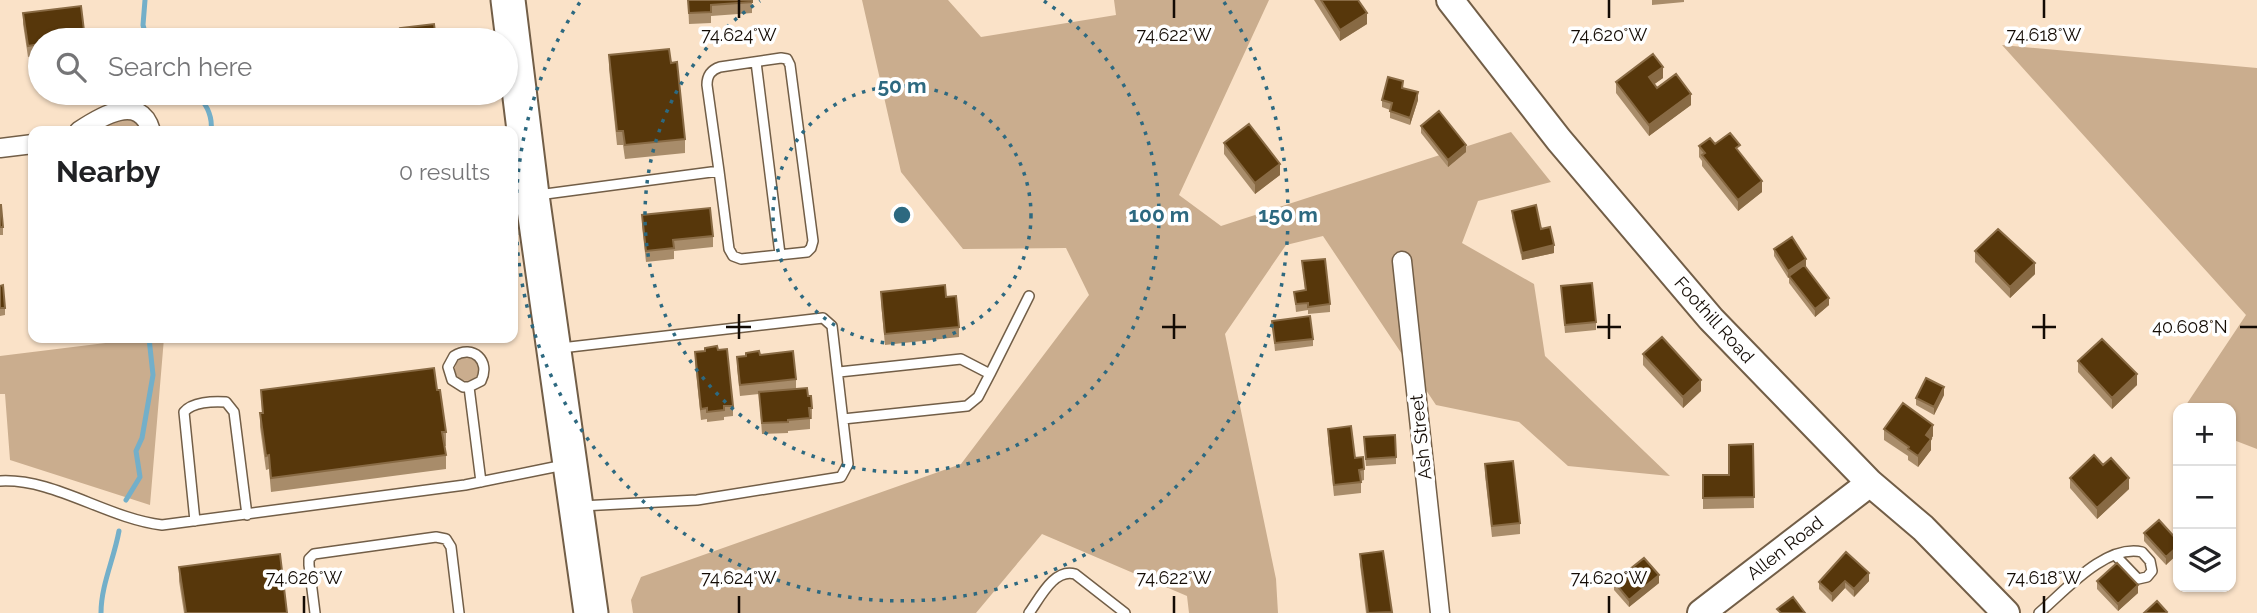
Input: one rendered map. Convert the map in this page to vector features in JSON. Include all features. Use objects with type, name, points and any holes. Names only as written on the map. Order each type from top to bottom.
[{"type":"highway","points":[[508,0],[512,28]]},
{"type":"highway","points":[[518,78],[591,613]]},
{"type":"street","name":"Foothill Road","points":[[1450,0],[1559,140],[1711,319],[1870,483],[1923,528],[2006,613]]},
{"type":"street","points":[[86,126],[109,113],[122,111],[134,112],[144,117],[148,126]]},
{"type":"street","points":[[0,148],[28,145]]},
{"type":"street","name":"Ash Street","points":[[1402,261],[1440,613]]},
{"type":"street","name":"Allen Road","points":[[1701,613],[1870,483]]},
{"type":"lane","points":[[781,58],[789,62],[813,244],[809,250],[793,254],[741,259],[733,256],[729,249],[707,85],[709,75],[716,68],[756,62],[781,58]]},
{"type":"lane","points":[[756,62],[780,254]]},
{"type":"lane","points":[[533,195],[719,171]]},
{"type":"lane","points":[[843,419],[967,407],[978,397],[1029,296]]},
{"type":"lane","points":[[554,349],[823,318],[832,326],[839,372],[848,464],[845,473],[836,479],[697,499],[576,507]]},
{"type":"lane","points":[[466,351],[481,358],[485,368],[481,380],[469,387],[457,384],[449,374],[448,367],[454,356],[466,351]]},
{"type":"lane","points":[[839,372],[961,359],[990,374]]},
{"type":"lane","points":[[469,387],[481,482]]},
{"type":"lane","points":[[195,521],[184,412],[191,405],[219,401],[226,402],[234,412],[247,515]]},
{"type":"lane","points":[[0,481],[31,482],[144,523],[162,525],[481,482],[570,463]]},
{"type":"lane","points":[[314,613],[309,562],[311,557],[318,553],[443,537],[451,547],[459,613]]},
{"type":"lane","points":[[2039,613],[2093,566],[2115,555]]},
{"type":"lane","points":[[1029,613],[1056,577],[1068,572],[1075,574],[1125,613]]},
{"type":"shaded area","points":[[862,0],[948,0],[981,37],[1116,15],[1114,0],[1269,0],[1179,195],[1221,226],[1511,132],[1551,182],[1478,201],[1462,243],[1534,284],[1545,356],[1670,476],[1568,466],[1519,422],[1436,405],[1323,236],[1286,245],[1225,334],[1276,579],[1278,613],[1189,613],[1187,596],[1042,534],[976,613],[633,613],[631,600],[641,577],[961,464],[1089,295],[1066,248],[963,249],[901,172]]},
{"type":"shaded area","points":[[2002,45],[2257,68],[2257,449],[2236,441],[2236,403],[2187,403],[2246,315]]},
{"type":"shaded area","points":[[126,117],[137,121],[140,126],[102,126]]},
{"type":"shaded area","points":[[105,343],[164,343],[150,505],[10,460],[5,394],[0,394],[0,356]]},
{"type":"shaded area","points":[[467,357],[475,361],[479,369],[475,377],[467,381],[459,377],[455,369],[459,361]]},
{"type":"building","points":[[688,0],[752,2],[711,5],[711,12],[689,13]]},
{"type":"building","points":[[1321,0],[1358,0],[1367,13],[1340,30]]},
{"type":"building","points":[[81,6],[84,28],[28,28],[28,46],[23,13]]},
{"type":"building","points":[[434,24],[434,28],[400,28]]},
{"type":"building","points":[[669,49],[671,63],[677,62],[685,139],[625,145],[623,131],[617,131],[609,55]]},
{"type":"building","points":[[1653,54],[1663,67],[1649,77],[1657,88],[1676,74],[1691,94],[1649,125],[1616,82]]},
{"type":"building","points":[[1388,77],[1403,81],[1402,88],[1418,92],[1410,118],[1390,111],[1392,103],[1382,100]]},
{"type":"building","points":[[1439,111],[1466,145],[1448,160],[1421,126]]},
{"type":"building","points":[[1249,124],[1280,164],[1255,183],[1224,143]]},
{"type":"building","points":[[1730,133],[1740,145],[1736,148],[1762,181],[1738,200],[1702,155],[1705,153],[1699,146],[1710,138],[1715,144]]},
{"type":"building","points":[[1,205],[3,227],[0,227]]},
{"type":"building","points":[[1536,205],[1541,229],[1550,227],[1554,245],[1522,253],[1512,211]]},
{"type":"building","points":[[710,208],[713,236],[673,240],[674,248],[646,251],[642,215]]},
{"type":"building","points":[[1998,229],[2035,263],[2010,287],[1975,251]]},
{"type":"building","points":[[1792,237],[1806,259],[1788,271],[1774,249]]},
{"type":"building","points":[[1325,259],[1330,304],[1308,307],[1308,303],[1296,304],[1294,292],[1306,290],[1302,261]]},
{"type":"building","points":[[1804,265],[1829,298],[1815,309],[1789,276]]},
{"type":"building","points":[[1592,283],[1596,322],[1565,325],[1561,286]]},
{"type":"building","points":[[3,285],[5,308],[0,308],[0,286]]},
{"type":"building","points":[[945,285],[946,297],[956,296],[959,327],[885,334],[881,292]]},
{"type":"building","points":[[1310,316],[1313,339],[1275,343],[1272,321]]},
{"type":"building","points":[[1662,337],[1701,380],[1683,397],[1643,354]]},
{"type":"building","points":[[2102,339],[2137,374],[2112,398],[2078,361]]},
{"type":"building","points":[[717,346],[718,350],[727,349],[733,406],[707,412],[707,408],[701,409],[695,352]]},
{"type":"building","points":[[759,351],[760,355],[793,351],[796,379],[740,385],[737,357]]},
{"type":"building","points":[[434,368],[446,432],[442,432],[446,455],[271,478],[260,413],[263,413],[261,390]]},
{"type":"building","points":[[1926,378],[1944,387],[1934,407],[1916,398]]},
{"type":"building","points":[[807,388],[808,396],[811,396],[810,418],[762,423],[759,392]]},
{"type":"building","points":[[1903,403],[1933,425],[1926,435],[1931,439],[1918,456],[1884,429]]},
{"type":"building","points":[[1351,426],[1355,458],[1363,457],[1364,469],[1359,470],[1361,482],[1334,485],[1328,429]]},
{"type":"building","points":[[1395,435],[1396,457],[1366,459],[1364,437]]},
{"type":"building","points":[[1753,444],[1754,497],[1703,498],[1703,475],[1729,475],[1729,445]]},
{"type":"building","points":[[2094,455],[2103,465],[2111,458],[2129,478],[2097,508],[2070,478]]},
{"type":"building","points":[[1513,461],[1520,523],[1492,526],[1485,464]]},
{"type":"building","points":[[2159,520],[2173,535],[2173,551],[2166,557],[2144,533]]},
{"type":"building","points":[[1383,551],[1392,612],[1368,613],[1360,554]]},
{"type":"building","points":[[1846,552],[1869,573],[1854,589],[1845,581],[1832,594],[1819,582]]},
{"type":"building","points":[[280,554],[287,613],[186,613],[179,567]]},
{"type":"building","points":[[1644,558],[1659,575],[1629,600],[1614,582]]},
{"type":"building","points":[[2117,563],[2138,585],[2118,604],[2097,581]]},
{"type":"building","points":[[1793,597],[1805,613],[1781,613],[1777,609]]},
{"type":"building","points":[[2157,601],[2166,613],[2144,613]]},
{"type":"waterway","points":[[144,28],[145,0]]},
{"type":"waterway","points":[[205,105],[211,126]]},
{"type":"waterway","points":[[126,500],[140,477],[136,451],[142,438],[153,375],[150,343]]},
{"type":"waterway","points":[[101,613],[103,592],[119,531]]}]
